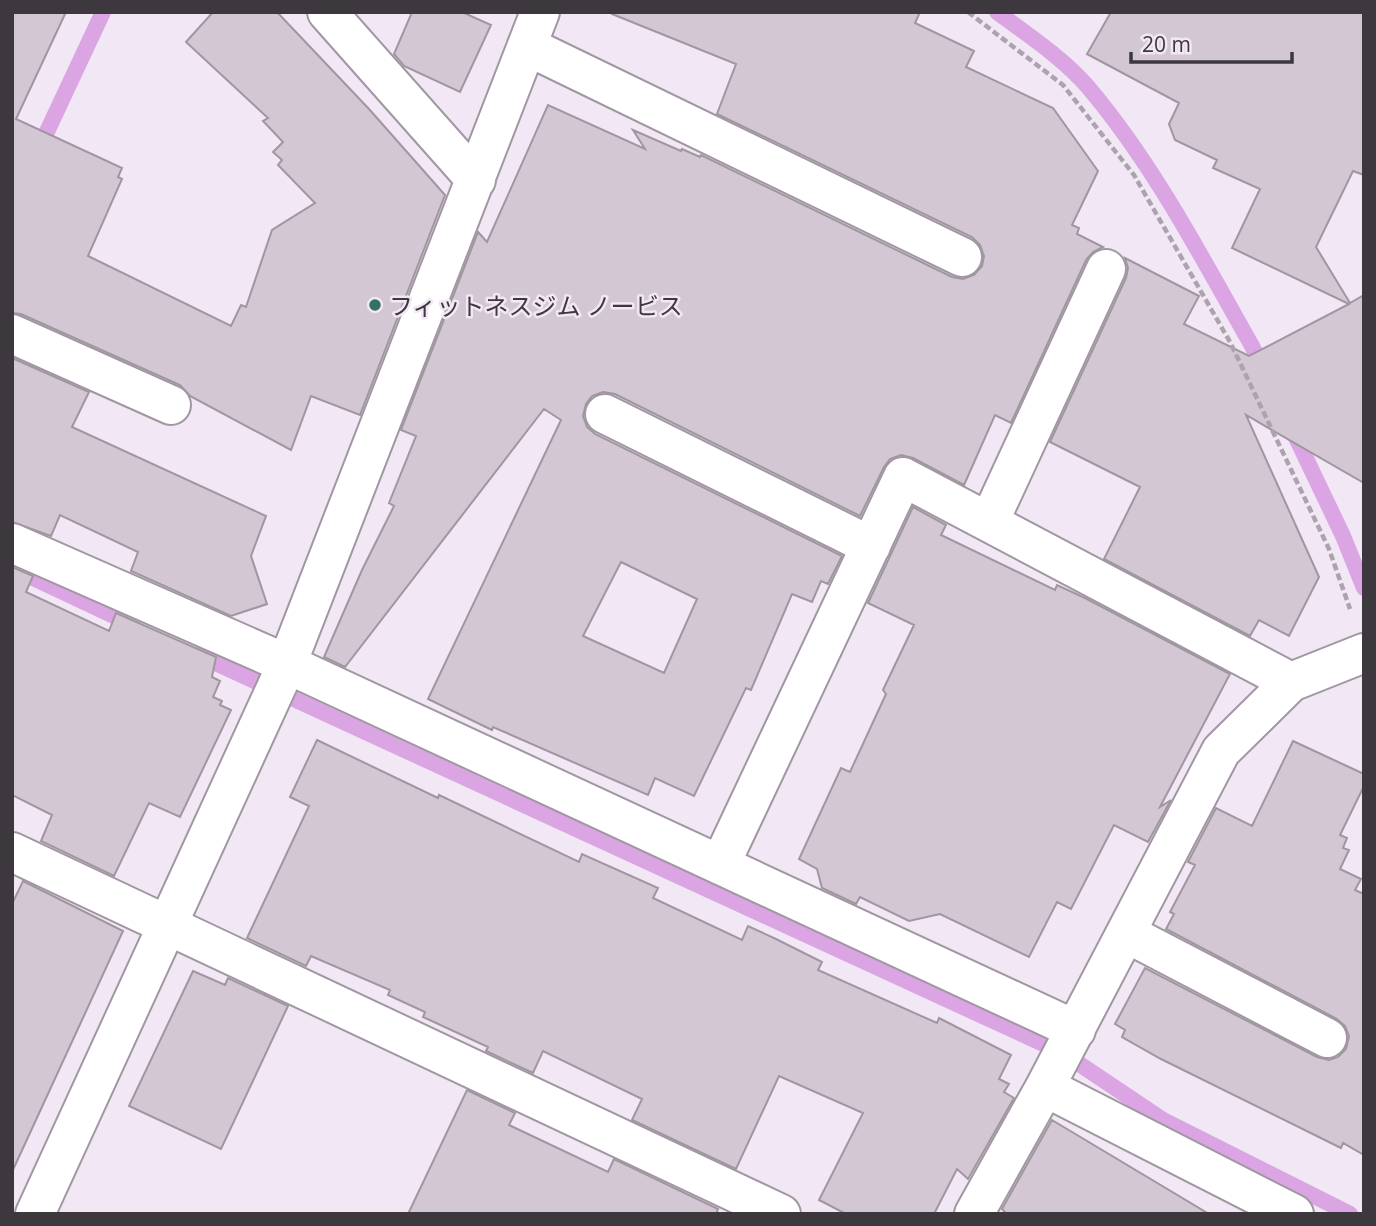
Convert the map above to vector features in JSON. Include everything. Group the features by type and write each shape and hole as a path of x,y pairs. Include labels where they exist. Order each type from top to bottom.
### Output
{"street":[{"path":"327,12 476,180"},
{"path":"35,1214 287,664 534,29 961,257"},
{"path":"989,522 1106,269"},
{"path":"12,334 171,405"},
{"path":"605,414 871,546"},
{"path":"720,865 903,477 1291,682"},
{"path":"12,543 287,664 1076,1030"},
{"path":"974,1214 1076,1030 1221,751 1291,682 1362,653"},
{"path":"12,852 781,1214"},
{"path":"1126,933 1328,1038"},
{"path":"1045,1087 1294,1214"}],"path":[{"path":"968,12 1063,85 1134,175 1230,342 1329,549 1354,620 1362,653"}],"building":[{"path":"12,12 66,12 16,119 122,168 118,177 122,179 88,256 231,326 241,305 246,307 272,230 315,203 278,165 282,160 273,152 283,142 263,121 268,118 186,42 213,12 277,12 369,109 445,195 360,415 311,396 291,450 190,396 180,385 21,314 12,313"},
{"path":"412,12 462,12 491,25 460,92 404,66 394,54"},
{"path":"920,12 915,23 974,51 966,67 1053,108 1098,171 1072,225 1079,228 1077,234 1103,247 1093,252 1086,260 1011,423 995,415 964,485 913,458 901,455 890,459 884,467 860,516 615,394 603,392 592,396 586,404 583,416 587,427 595,434 842,556 828,584 821,581 812,602 792,594 751,690 746,688 694,796 655,778 648,795 493,727 492,730 428,699 561,420 544,409 345,667 324,657 362,570 394,506 389,503 416,436 401,430 478,232 487,242 548,105 645,149 633,130 681,151 682,149 700,157 701,155 952,277 963,279 974,275 982,266 984,256 980,245 972,237 717,114 736,64 612,14","holes":["621,562 697,599 664,673 583,636"]},
{"path":"1111,12 1364,12 1364,175 1353,171 1316,247 1350,303 1364,295 1364,483 1246,415 1319,577 1289,636 1259,620 1250,636 1104,559 1140,487 1050,442 1126,278 1128,268 1125,258 1199,296 1184,324 1249,356 1349,304 1232,248 1260,189 1213,168 1217,160 1175,140 1169,124 1179,103 1087,54"},
{"path":"12,358 89,392 72,427 266,516 251,556 267,604 231,616 131,571 138,552 60,515 51,536 12,522"},
{"path":"913,507 946,525 941,535 1055,590 1057,585 1085,598 1230,674 1160,807 1171,800 1148,842 1114,825 1071,909 1057,902 1029,957 940,914 909,921 860,897 856,904 822,888 817,869 799,859 841,768 850,772 886,694 883,690 914,625 868,603"},
{"path":"12,567 33,576 26,592 109,631 116,613 216,657 212,677 220,681 213,697 222,701 220,705 231,710 180,817 149,803 114,876 41,841 52,815 12,795"},
{"path":"317,740 579,862 582,854 658,888 653,898 742,940 748,926 822,962 818,970 937,1023 939,1018 1011,1055 999,1079 1009,1084 1004,1092 1014,1098 968,1179 957,1169 934,1214 846,1214 819,1200 863,1113 779,1076 736,1169 632,1120 642,1099 543,1051 533,1073 486,1051 488,1047 423,1017 425,1012 388,995 390,990 311,956 306,966 247,938 309,806 290,797"},
{"path":"1293,741 1364,774 1364,786 1340,835 1347,838 1343,848 1349,850 1340,869 1361,879 1355,890 1364,894 1364,1155 1343,1143 1341,1148 1161,1059 1122,1037 1125,1030 1115,1024 1145,968 1317,1057 1329,1060 1338,1057 1346,1049 1349,1036 1345,1026 1337,1019 1166,929 1174,914 1170,912 1195,865 1188,862 1216,808 1252,826"},
{"path":"23,881 123,931 12,1172 12,904"},
{"path":"193,971 225,985 228,978 288,1006 221,1149 129,1106"},
{"path":"467,1090 515,1113 509,1125 608,1172 614,1159 718,1209 716,1214 408,1214"},
{"path":"1052,1120 1209,1214 1007,1214 1002,1209"}],"waterway":[{"path":"37,153 103,12"},
{"path":"997,12 1068,66 1112,117 1156,180 1196,246 1264,371"},
{"path":"1292,429 1343,536 1364,588"},
{"path":"14,569 133,625"},
{"path":"198,655 1063,1053 1163,1120 1350,1214"}],"place":[{"name":"フィットネスジム ノービス","path":"375,305"}]}
